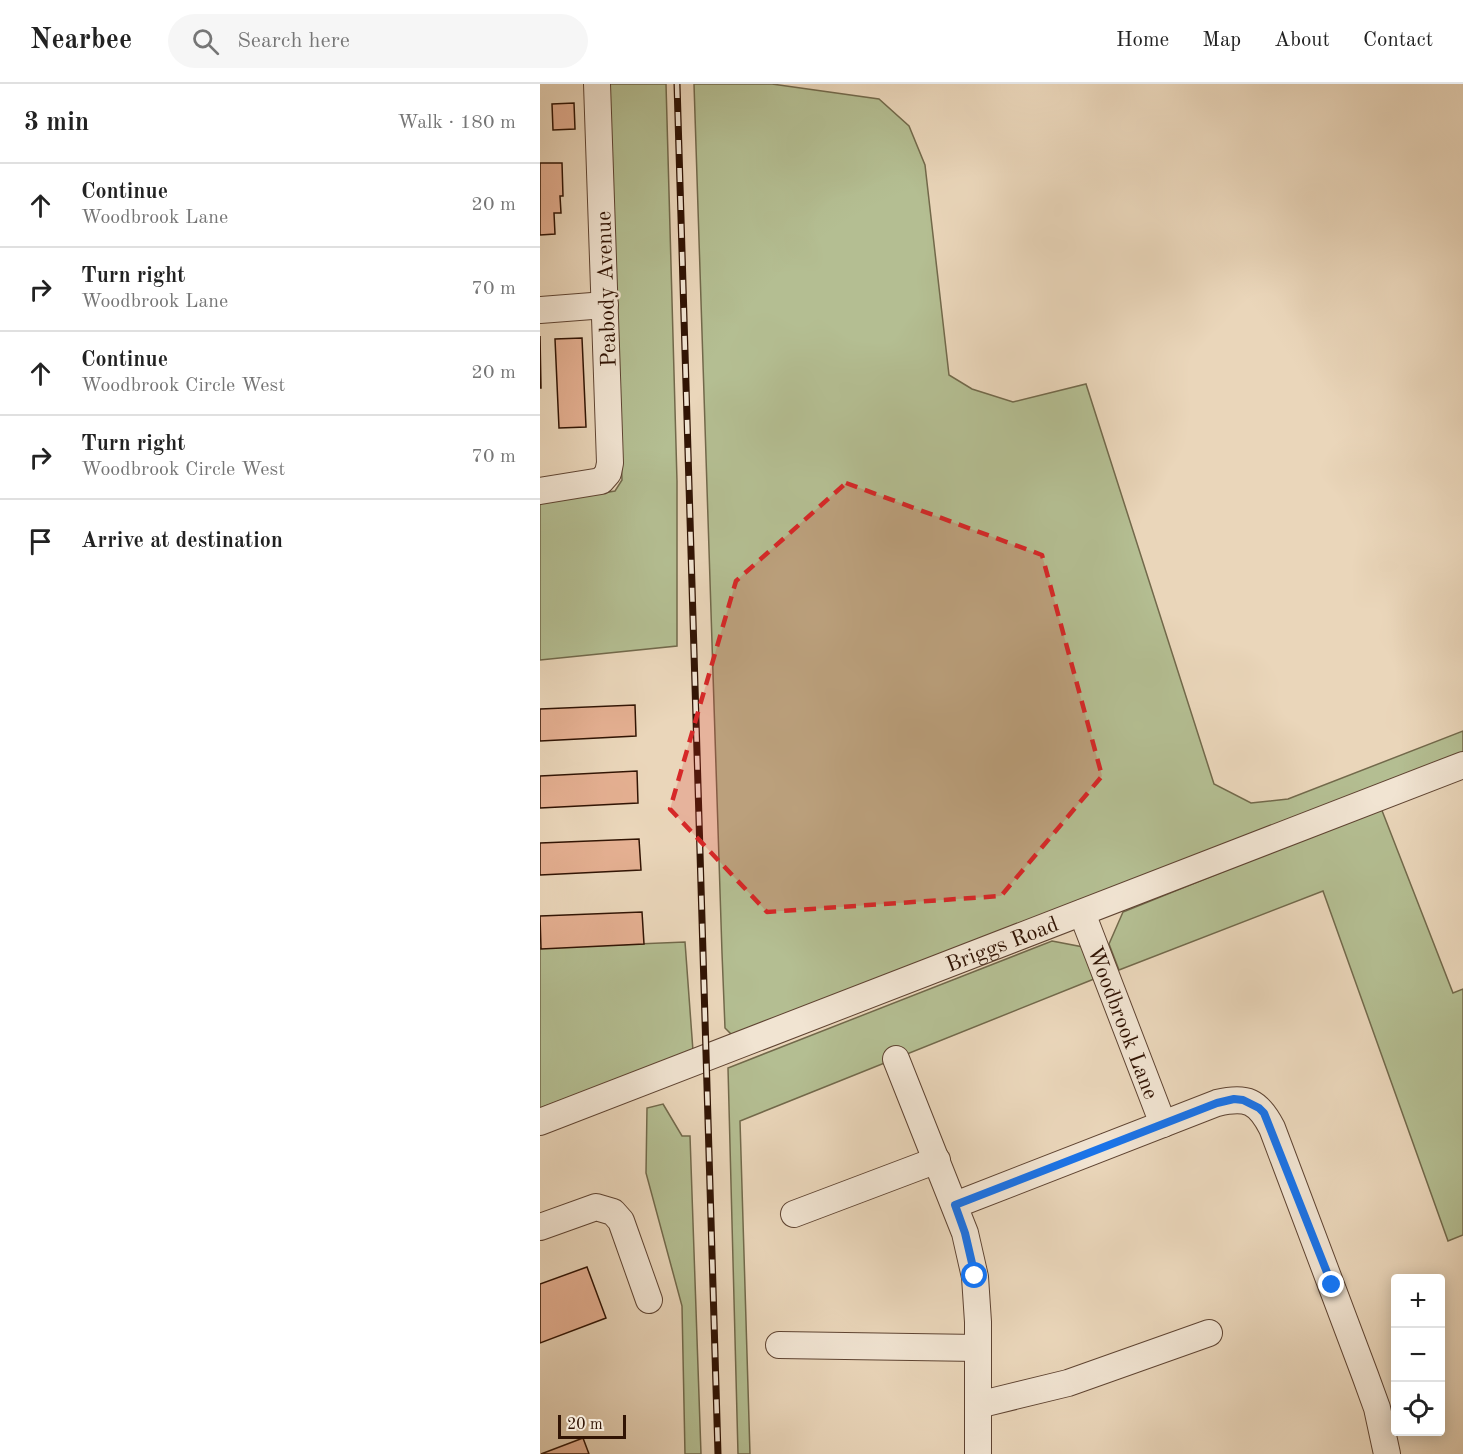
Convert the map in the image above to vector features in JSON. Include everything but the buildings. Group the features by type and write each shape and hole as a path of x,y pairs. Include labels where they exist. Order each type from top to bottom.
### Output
{"street":[{"name":"Peabody Avenue","path":"540,491 601,481 608,473 610,463 597,84"},
{"path":"540,310 605,305"},
{"name":"Briggs Road","path":"540,1122 1463,765"},
{"name":"Woodbrook Lane","path":"955,1205 1163,1124 1082,913"},
{"path":"896,1059 955,1205 965,1233 975,1276 978,1454"},
{"path":"1163,1124 1217,1103 1234,1099 1251,1102 1264,1113 1377,1408 1387,1454"},
{"path":"794,1214 937,1160"},
{"path":"540,1227 596,1207 613,1212 621,1221 649,1300"},
{"path":"978,1405 1068,1383 1209,1333"},
{"path":"779,1346 978,1348"}],"highlighted area":[{"path":"846,483 1042,555 1102,776 1001,896 767,912 670,809 736,581"}],"green space":[{"path":"606,84 666,84 677,481 677,646 540,660 540,503 615,491 622,480"},
{"path":"694,84 772,84 879,99 909,126 925,165 949,375 972,389 1013,402 1086,384 1214,784 1251,803 1288,799 1463,731 1463,752 732,1035 725,1028 722,953"},
{"path":"1381,808 1453,993 1463,989 1463,1235 1448,1241 1323,891 1119,970 1109,944 1123,912"},
{"path":"1052,941 1083,947 1094,979 740,1121 750,1454 738,1454 728,1068"},
{"path":"685,942 693,1051 540,1108 540,948"},
{"path":"663,1104 682,1136 690,1136 701,1454 685,1454 682,1306 646,1173 647,1108"}],"railway":[{"path":"677,84 718,1454"}],"route":[{"path":"975,1276 965,1233 955,1205 1217,1103 1234,1099 1251,1102 1259,1108 1272,1128 1332,1285"}]}
